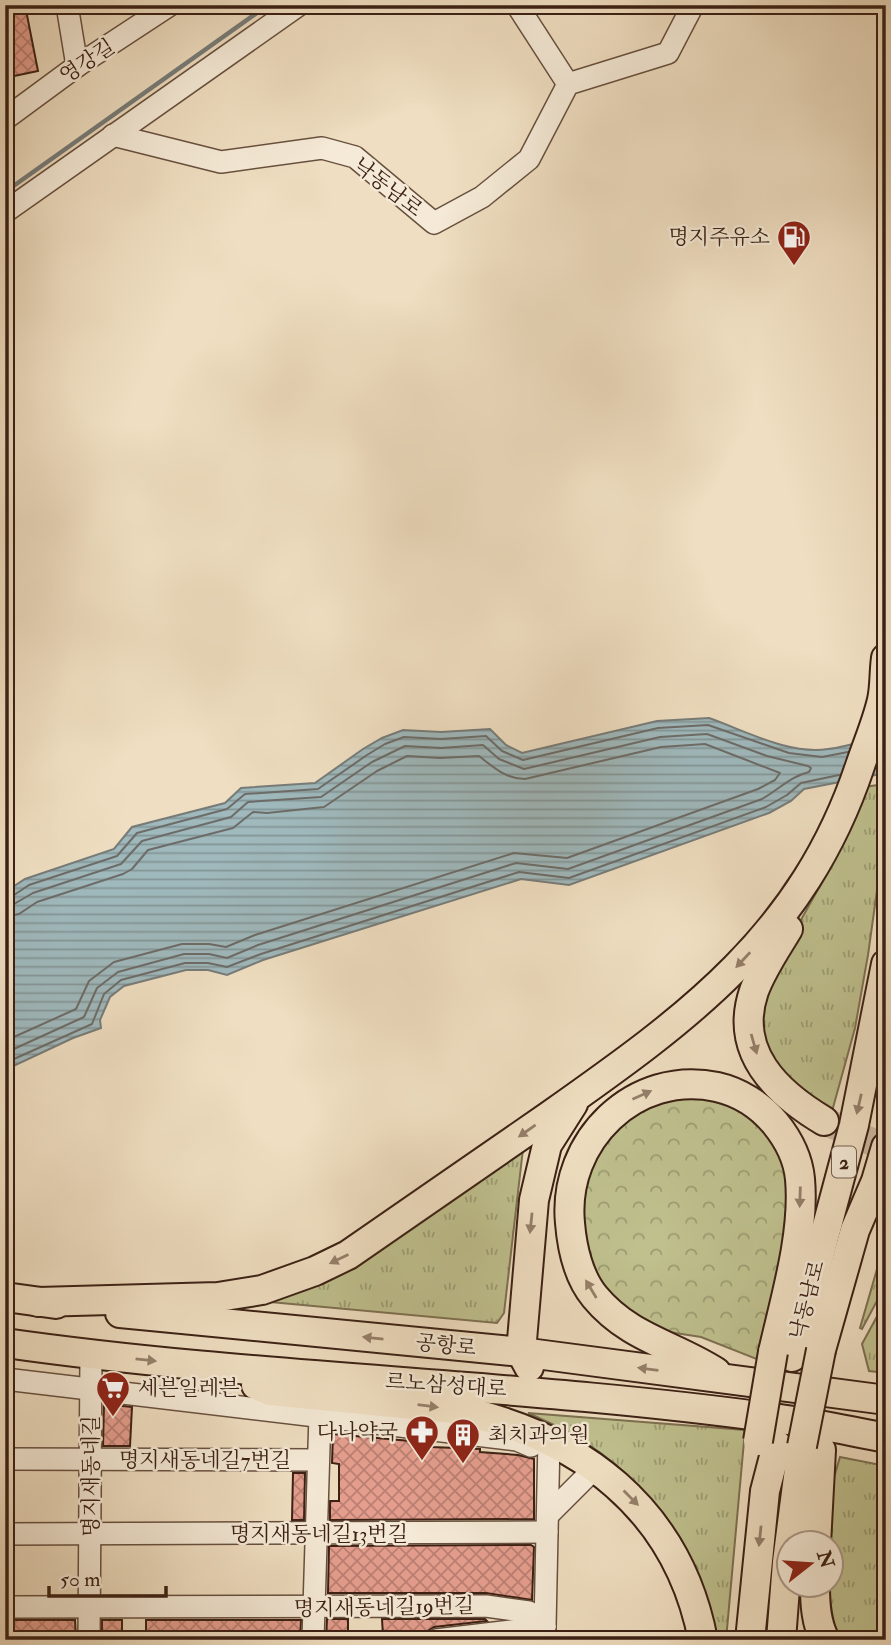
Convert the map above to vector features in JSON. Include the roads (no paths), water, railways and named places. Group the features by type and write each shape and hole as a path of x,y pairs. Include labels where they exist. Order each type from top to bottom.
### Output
{"main road":[{"path":"38,1301 218,1297 262,1290 316,1271 348,1255 660,1035 722,983 770,932 814,869 848,802 882,701 886,658"},
{"path":"814,869 803,904 754,991 748,1021 759,1062 775,1084 795,1104 824,1121"},
{"name":"낙동남로","path":"781,1640 787,1562 790,1446 782,1355 854,1125 886,964"},
{"path":"727,1379 696,1359 639,1335 615,1318 593,1295 579,1268 571,1239 568,1210 571,1185 584,1152 597,1130 612,1114 632,1099 651,1090 678,1084 704,1084 728,1090 749,1100 768,1115 793,1150 800,1177 801,1199 782,1355"},
{"path":"543,1392 521,1352 534,1200 547,1145 580,1093"},
{"name":"낙동남로","path":"750,1640 765,1491 790,1446 829,1353 855,1230 876,1181 886,1147"},
{"name":"공항로","path":"5,1297 130,1314 521,1352 886,1400"},
{"name":"르노삼성대로","path":"5,1343 219,1368 543,1392 789,1420 886,1438"},
{"path":"219,1368 270,1391 454,1409 485,1415 596,1467 648,1515 666,1542 682,1570 703,1640"},
{"path":"790,1446 812,1530"},
{"path":"815,1600 820,1632 825,1640"}],"street":[{"path":"67,5 78,66"},
{"name":"영강길","path":"5,119 78,66 170,5"},
{"path":"5,212 299,5"},
{"path":"517,5 568,85 668,53 693,5"},
{"name":"낙동남로","path":"113,135 221,162 322,148 355,157 434,223 482,197 529,159 568,85"},
{"name":"명지새동네길","path":"89,1640 90,1355"},
{"path":"5,1379 320,1415 517,1440 549,1447 545,1627 436,1640"},
{"name":"명지새동네길7번길","path":"5,1459 318,1460 320,1415"},
{"path":"313,1640 318,1460"},
{"path":"547,1523 596,1467"},
{"name":"명지새동네길13번길","path":"5,1534 316,1535 547,1523"},
{"name":"명지새동네길19번길","path":"5,1607 486,1606 529,1612 545,1627"}],"water":[{"path":"709,718 768,741 798,749 843,747 886,734 886,773 804,789 791,801 769,813 569,885 521,879 263,960 227,975 208,970 186,970 124,986 110,997 100,1020 101,1028 5,1070 5,892 25,879 114,849 132,827 225,803 241,788 315,783 363,749 403,730 441,732 490,729 506,745 522,753 657,721"}],"waterway":[{"path":"5,192 268,5"}],"tunnel":[{"path":"824,1121 886,1148"}],"place":[{"name":"명지주유소","path":"794,267"},
{"name":"세븐일레븐","path":"113,1418"},
{"name":"다나약국","path":"422,1462"},
{"name":"최치과의원","path":"463,1465"}]}
